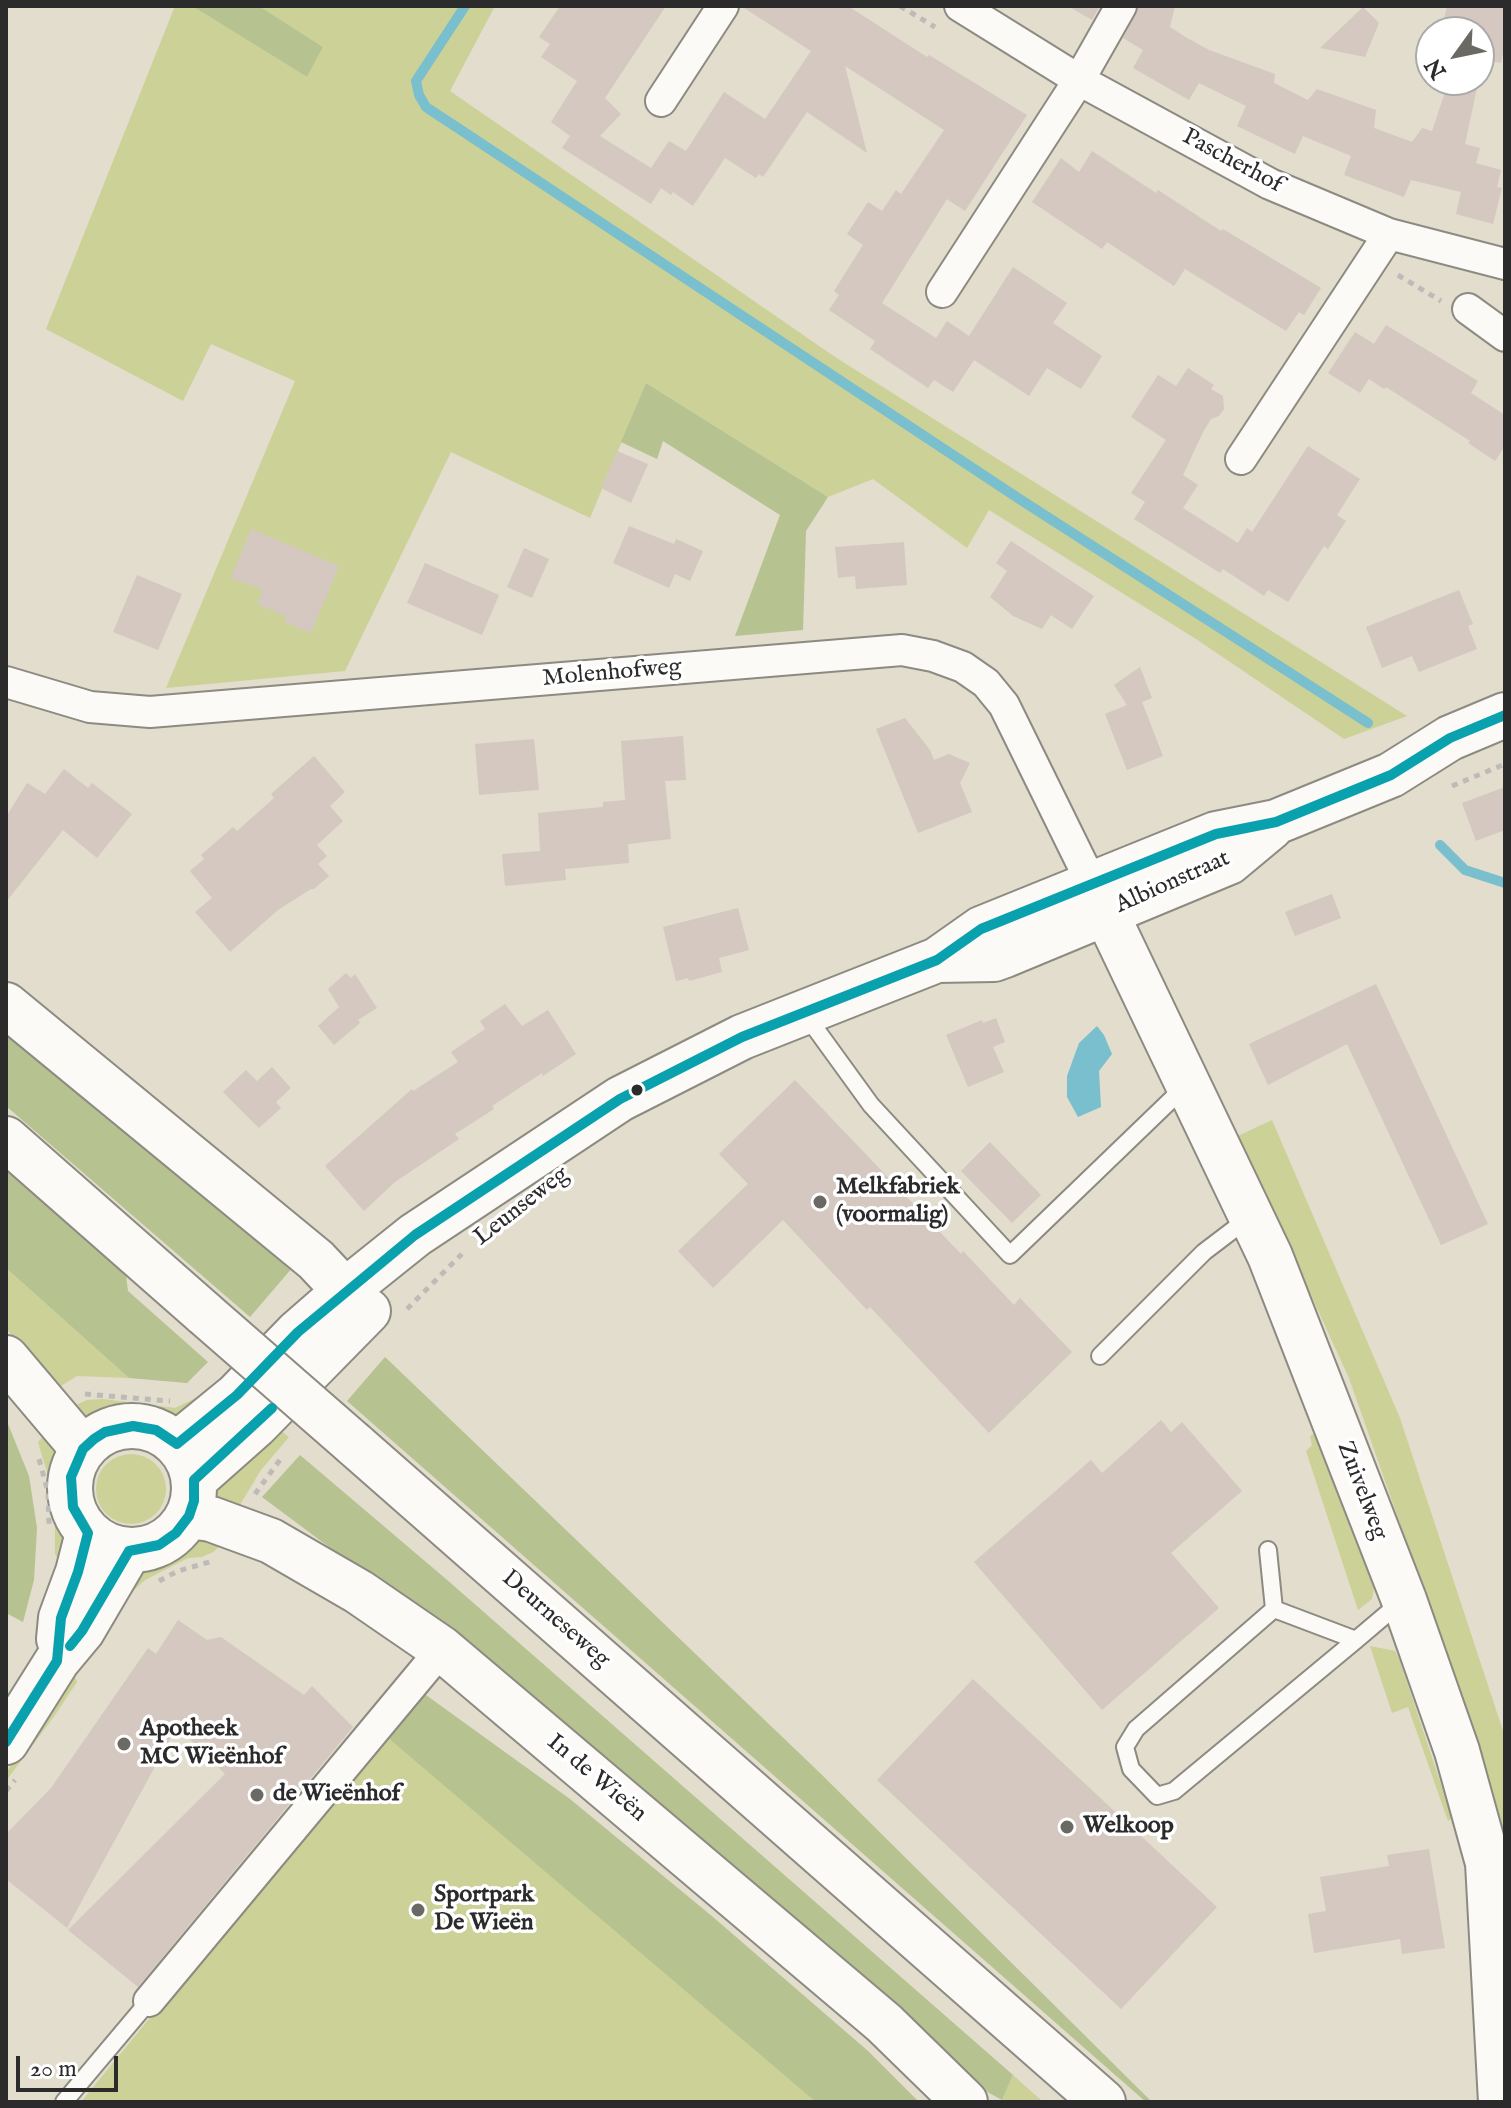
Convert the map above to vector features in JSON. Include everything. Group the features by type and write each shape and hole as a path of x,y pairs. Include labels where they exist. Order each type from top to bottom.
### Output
{"main road":[{"name":"Albionstraat","path":"1099,899 1216,834 1276,822 1391,775 1450,738 1505,715"},
{"name":"Albionstraat","path":"1391,775 1463,765 1505,746"},
{"name":"Leunseweg","path":"187,1480 237,1395 298,1332 415,1235 620,1099 742,1037 937,960 981,929 1099,899"},
{"name":"Zuivelweg","path":"1099,899 1270,1256 1404,1600 1457,1751 1488,1863 1501,2102"},
{"path":"6,1005 316,1260 345,1291 346,1314 339,1339"},
{"name":"Deurneseweg","path":"6,1139 1103,2102"},
{"name":"Leunseweg","path":"187,1480 256,1425 435,1246 466,1203"},
{"path":"6,1358 83,1449"},
{"path":"57,1661 61,1618 78,1572 69,1534 73,1507 70,1492 71,1477 83,1449 105,1432 133,1426 156,1430 187,1480 176,1533 159,1545 129,1551 69,1534"},
{"name":"In de Wieën","path":"187,1480 228,1542 271,1541 359,1592 442,1649 884,2023 965,2102"},
{"path":"6,1742 57,1661 82,1631 129,1551"}],"street":[{"path":"661,101 723,6"},
{"name":"Pascherhof","path":"960,6 1079,80 1270,184 1389,234 1505,264"},
{"path":"942,292 1079,80 1121,6"},
{"path":"1241,459 1389,234"},
{"path":"1468,309 1505,336"},
{"name":"Molenhofweg","path":"6,682 90,707 150,712 902,650 933,656 963,667 986,683 1004,705 1099,899"},
{"path":"149,2001 442,1649"}],"lane":[{"path":"804,1013 871,1105 1010,1255 1174,1097 1191,1092"},
{"path":"1100,1356 1204,1252 1251,1216"},
{"path":"1268,1550 1274,1609"},
{"path":"1274,1609 1136,1729 1125,1747 1131,1769 1157,1796 1174,1791 1404,1600"},
{"path":"1274,1609 1356,1640"},
{"path":"64,2102 149,2001"}],"path":[{"name":"Leunseweg","path":"404,1312 464,1251"},
{"path":"150,1590 158,1581 228,1542 288,1450"},
{"path":"37,1453 48,1492 69,1534"}],"green space":[{"path":"175,6 192,6 307,77 323,47 259,6 495,6 450,91 835,357 1407,716 1344,739 1196,639 989,510 967,548 873,479 828,497 646,383 590,518 451,452 345,671 166,688 295,381 211,344 183,401 46,329"},
{"path":"192,6 259,6 323,47 307,77"},
{"path":"646,383 828,497 806,531 803,630 735,636 780,515 663,441 657,459 621,442"},
{"path":"6,1031 293,1267 250,1317 6,1106"},
{"path":"1272,1120 1400,1418 1505,1737 1505,1863 1488,1775 1349,1378 1238,1136"},
{"path":"6,1170 126,1275 128,1291 208,1362 187,1383 129,1378 6,1268"},
{"path":"6,1268 129,1378 77,1376 51,1392 6,1327"},
{"path":"385,1357 819,1772 1152,2102 1146,2102 347,1401"},
{"path":"221,1377 232,1386 180,1415 153,1417 121,1411 98,1418 83,1427 67,1409 87,1400 103,1399 175,1408 204,1394"},
{"path":"6,1419 29,1476 37,1528 34,1580 23,1622 6,1613"},
{"path":"275,1426 289,1437 261,1470 235,1513 213,1502 223,1476"},
{"path":"49,1430 58,1466 55,1496 71,1554 63,1569 55,1554 52,1489 38,1442"},
{"path":"1316,1433 1374,1588 1372,1599 1358,1610 1306,1451 1312,1445 1310,1436"},
{"path":"131,1454 156,1464 166,1489 156,1514 131,1524 106,1514 96,1489 106,1464"},
{"path":"300,1455 1013,2075 1002,2100 973,2084 429,1627 262,1497"},
{"path":"220,1539 220,1546 213,1552 188,1558 145,1580 133,1591 120,1593 135,1571 195,1542"},
{"path":"1370,1646 1395,1651 1400,1661 1452,1818 1448,1821 1408,1707 1392,1713"},
{"path":"75,1676 77,1682 6,1781 6,1773 67,1682"},
{"path":"419,1690 570,1799 868,2051 919,2102 816,2102 386,1736"},
{"name":"Sportpark De Wieën","path":"383,1733 829,2102 81,2102"},
{"path":"1013,2075 1043,2102 1004,2102 1002,2100"}],"water":[{"path":"1097,1026 1112,1054 1099,1071 1101,1107 1078,1117 1067,1097 1067,1076 1079,1043"}],"building":[{"path":"560,6 666,6 605,98 621,114 600,136 651,168 669,141 686,151 724,92 765,119 811,51 741,6 848,6 927,57 929,55 1027,115 965,211 947,199 882,303 936,338 947,321 969,336 1013,267 1067,303 1053,323 1102,356 1081,389 1047,368 1029,396 974,360 953,392 934,380 928,388 870,349 875,341 829,310 839,295 834,291 863,245 847,234 868,202 882,211 896,190 901,194 944,130 845,66 867,153 807,112 763,177 759,174 756,178 725,158 693,206 661,188 651,204 562,148 570,136 551,122 577,81 541,57 550,44 539,37"},
{"path":"1068,6 1100,6 1092,20"},
{"path":"1139,6 1175,6 1170,27 1187,38 1209,50 1275,74 1274,83 1308,100 1317,89 1376,110 1374,128 1412,142 1422,128 1432,131 1444,96 1476,96 1465,144 1480,148 1476,163 1501,170 1497,187 1502,188 1493,224 1456,214 1461,192 1411,180 1404,197 1344,175 1351,156 1303,136 1295,154 1237,126 1246,106 1199,83 1189,100 1133,68 1143,50 1123,38"},
{"path":"1447,6 1505,6 1505,43 1501,63 1495,62 1495,16 1445,16"},
{"path":"1363,7 1379,23 1365,57 1320,48"},
{"path":"1092,151 1156,193 1158,190 1221,231 1223,229 1321,288 1304,315 1299,312 1286,331 1185,269 1174,286 1107,242 1102,249 1032,202 1061,158 1079,172"},
{"path":"1386,325 1478,381 1471,393 1505,415 1505,446 1495,461 1468,443 1470,441 1386,387 1384,389 1369,379 1360,393 1328,373 1355,332 1374,344"},
{"path":"1188,368 1214,385 1211,389 1223,396 1224,409 1219,416 1211,419 1183,475 1198,485 1183,508 1238,543 1247,528 1252,532 1308,446 1360,479 1337,515 1346,521 1328,549 1324,546 1288,602 1268,590 1264,596 1223,569 1220,573 1134,519 1145,502 1131,493 1166,440 1131,417 1158,375 1176,386"},
{"path":"617,451 648,464 631,503 601,488"},
{"path":"629,526 674,544 676,539 703,551 690,581 675,574 669,588 613,563"},
{"path":"251,529 339,566 311,633 284,622 286,616 257,604 263,590 231,578"},
{"path":"1011,541 1094,596 1072,629 1051,615 1042,629 1013,616 990,597 1007,571 996,563"},
{"path":"904,542 907,585 856,589 855,576 838,578 835,547"},
{"path":"524,548 549,559 532,598 507,587"},
{"path":"425,563 499,595 482,635 407,603"},
{"path":"137,575 182,594 158,650 113,632"},
{"path":"1459,590 1473,624 1468,626 1477,649 1419,672 1412,656 1382,668 1366,627"},
{"path":"1140,667 1152,698 1142,702 1163,756 1127,770 1105,714 1127,705 1114,685"},
{"path":"905,718 934,760 949,754 970,763 960,783 972,812 918,833 876,729"},
{"path":"683,736 686,780 665,781 671,839 628,844 629,863 565,869 566,880 505,886 502,854 540,851 538,813 603,807 603,802 625,800 621,741"},
{"path":"534,739 539,790 479,795 475,744"},
{"path":"314,756 345,792 330,806 343,821 317,845 327,856 318,864 329,876 314,889 278,910 230,952 195,912 212,898 190,871 204,859 201,855 233,827 237,831 274,798 271,794"},
{"path":"64,769 88,788 92,783 132,814 97,858 63,830 6,902 6,817 27,783 45,794"},
{"path":"1505,787 1505,830 1476,841 1462,803"},
{"path":"1332,894 1341,918 1295,936 1285,912"},
{"path":"738,908 749,950 719,958 722,972 689,981 688,978 676,981 663,927"},
{"path":"346,973 351,978 355,974 377,1008 358,1020 360,1023 334,1045 318,1026 339,1007 328,989"},
{"path":"1376,984 1488,1224 1441,1245 1347,1044 1268,1085 1249,1044"},
{"path":"505,1004 522,1026 548,1010 576,1054 492,1106 494,1109 455,1134 459,1139 395,1182 364,1211 325,1166 412,1089 458,1062 451,1052 485,1029 480,1021"},
{"path":"996,1018 1005,1042 993,1047 1004,1072 968,1087 946,1035 982,1020 983,1023"},
{"path":"272,1067 291,1088 276,1102 281,1108 259,1128 223,1092 246,1070 257,1081"},
{"name":"Melkfabriek (voormalig)","path":"795,1080 961,1254 963,1251 1014,1305 1020,1298 1072,1352 989,1433 783,1220 713,1288 678,1251 748,1184 719,1154"},
{"path":"990,1142 1041,1195 1012,1223 961,1171"},
{"path":"1161,1420 1171,1432 1182,1422 1242,1491 1171,1553 1219,1608 1102,1710 974,1562 1091,1460 1102,1473"},
{"name":"de Wieënhof","path":"178,1620 207,1640 221,1637 304,1695 312,1686 353,1727 138,1987 68,1930 225,1774 177,1726 67,1928 6,1879 6,1834 51,1788 148,1648 156,1654"},
{"path":"973,1679 1217,1907 1121,2009 877,1780"},
{"path":"1429,1849 1445,1948 1402,1954 1400,1939 1314,1953 1308,1914 1326,1911 1320,1877 1389,1866 1387,1855"}],"waterway":[{"path":"465,6 416,81 426,107 1021,500 1368,723"},
{"path":"1440,845 1465,870 1505,883"}],"transit line":[{"path":"6,1742 57,1661 61,1618 88,1533 73,1507 71,1477 83,1449 94,1439 105,1432 133,1426 156,1430 177,1444 237,1395 298,1332 415,1235 620,1099 742,1037 937,960 981,929 1216,834 1276,822 1391,775 1450,738 1505,715"},
{"path":"70,1646 129,1551 159,1545 176,1533 189,1516 194,1501 194,1480 272,1408"}],"place":[{"name":"Melkfabriek (voormalig)","path":"820,1202"},
{"name":"Apotheek MC Wieënhof","path":"124,1744"},
{"name":"de Wieënhof","path":"257,1795"},
{"name":"Welkoop","path":"1067,1827"},
{"name":"Sportpark De Wieën","path":"418,1910"}]}
